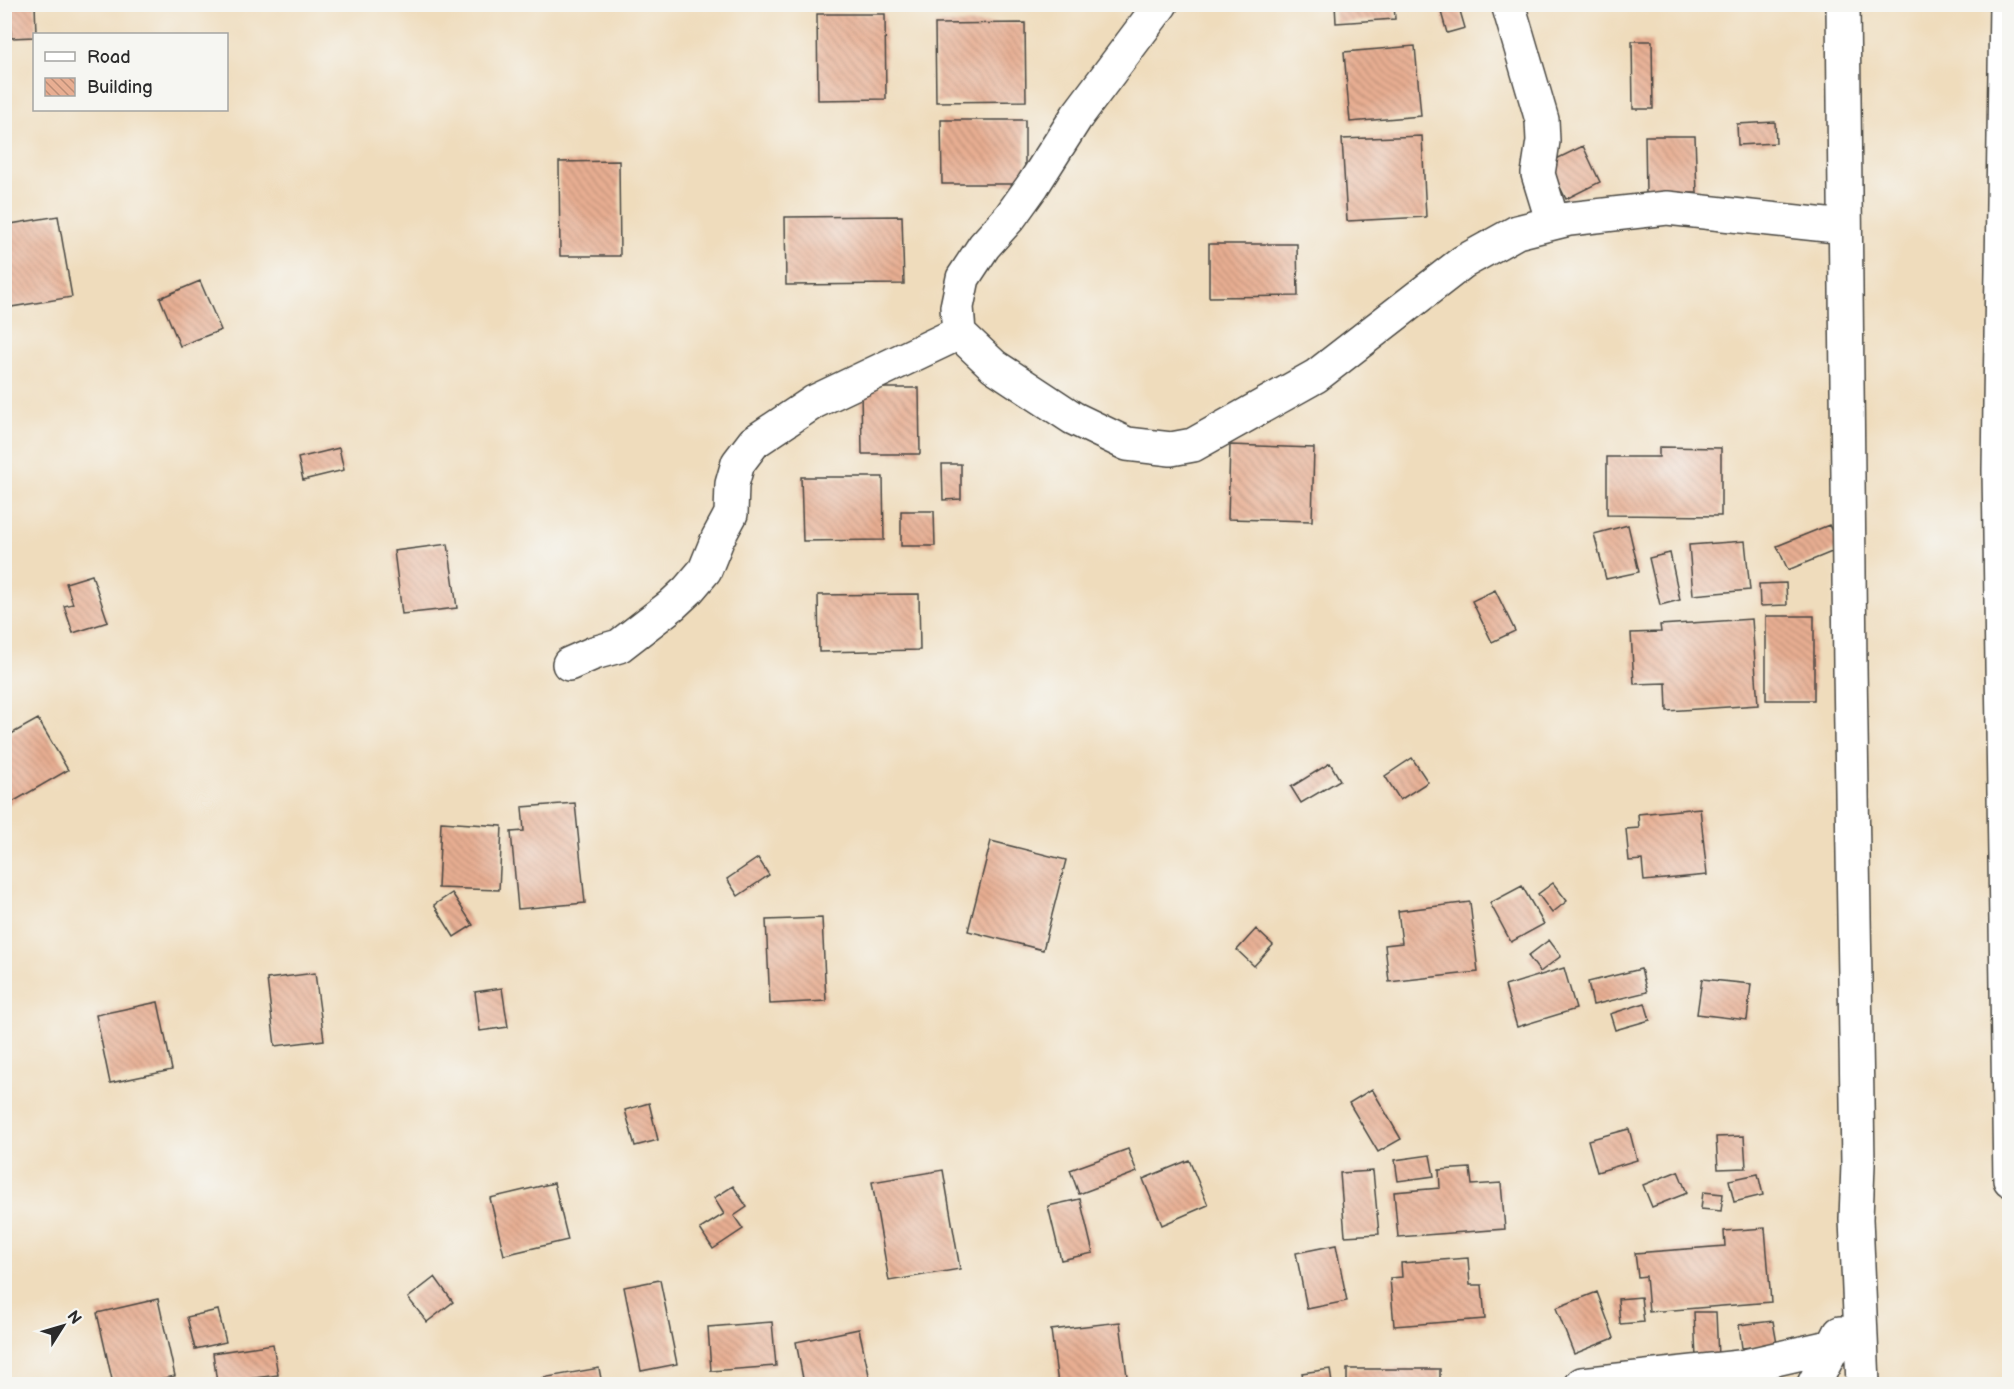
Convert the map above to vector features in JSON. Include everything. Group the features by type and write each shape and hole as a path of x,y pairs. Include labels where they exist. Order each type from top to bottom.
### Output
{"main road":[{"path":"1161,4 1077,116 1016,209 984,246 963,278 957,307 959,333 994,366 1073,418 1127,444 1171,449 1193,445 1316,376 1463,262 1517,232 1553,223 1667,208 1845,227"},
{"path":"1508,4 1542,120 1543,141 1538,174 1540,189 1553,223"},
{"path":"1844,4 1858,1164 1856,1219 1861,1293 1863,1384"},
{"path":"2006,4 1999,470 2010,1180"},
{"path":"569,664 594,653 619,646 672,605 700,577 730,514 732,484 738,463 754,442 814,402 959,333"},
{"path":"1814,1384 1861,1293"},
{"path":"1582,1384 1740,1367 1833,1346"}],"building":[{"path":"9,4 35,4 36,33 33,33 33,37 11,38"},
{"path":"1335,4 1394,4 1395,19 1336,23"},
{"path":"1458,4 1465,28 1447,33 1439,5"},
{"path":"817,14 885,14 886,99 818,100"},
{"path":"1025,23 1026,101 936,102 935,24"},
{"path":"1632,41 1652,41 1653,109 1633,109"},
{"path":"1415,46 1421,116 1350,122 1344,52"},
{"path":"941,120 1025,120 1025,184 942,184"},
{"path":"1775,122 1776,143 1738,145 1737,124"},
{"path":"1422,136 1426,217 1347,221 1342,139"},
{"path":"1645,136 1695,136 1697,193 1646,193"},
{"path":"1583,146 1600,182 1566,199 1548,163"},
{"path":"619,161 620,256 560,256 559,162"},
{"path":"58,216 72,297 5,308 5,225"},
{"path":"902,216 904,284 786,285 785,217"},
{"path":"1209,244 1297,244 1298,296 1209,297"},
{"path":"200,281 221,330 180,346 160,298"},
{"path":"861,388 919,388 920,454 862,454"},
{"path":"1230,445 1314,448 1312,521 1228,519"},
{"path":"1659,447 1721,448 1721,516 1607,515 1607,457 1659,457"},
{"path":"339,448 344,470 303,480 298,458"},
{"path":"942,464 961,464 961,499 943,500"},
{"path":"801,477 883,477 884,540 803,541"},
{"path":"901,511 934,511 935,546 901,546"},
{"path":"1628,525 1639,572 1606,579 1594,534"},
{"path":"1829,525 1839,549 1788,570 1777,546"},
{"path":"1745,541 1750,590 1693,595 1689,545"},
{"path":"448,544 457,608 402,614 394,551"},
{"path":"1670,553 1680,600 1660,605 1649,558"},
{"path":"92,575 108,622 73,633 64,606 73,604 66,583"},
{"path":"1786,583 1787,605 1760,606 1759,584"},
{"path":"1495,590 1515,631 1492,642 1472,601"},
{"path":"919,594 920,650 819,652 818,595"},
{"path":"1766,616 1814,616 1814,700 1766,700"},
{"path":"1752,619 1758,705 1667,711 1666,683 1634,684 1631,633 1661,632 1660,625"},
{"path":"38,719 68,770 4,807 4,738"},
{"path":"1412,758 1428,782 1400,800 1385,776"},
{"path":"1330,763 1340,780 1301,803 1291,787"},
{"path":"575,803 585,903 518,909 511,832 524,831 522,807"},
{"path":"1700,808 1707,875 1644,881 1642,860 1629,861 1626,829 1639,828 1638,814"},
{"path":"441,822 502,826 499,890 438,888"},
{"path":"991,841 1066,860 1043,950 968,931"},
{"path":"758,858 769,875 738,896 727,879"},
{"path":"1553,883 1567,901 1552,913 1538,894"},
{"path":"1522,886 1544,924 1511,942 1490,903"},
{"path":"452,893 473,925 454,937 434,905"},
{"path":"1470,902 1478,972 1389,982 1385,945 1402,943 1398,911"},
{"path":"822,918 826,1001 770,1004 766,920"},
{"path":"1256,929 1273,945 1254,966 1237,950"},
{"path":"1549,940 1561,956 1540,972 1528,956"},
{"path":"1564,968 1576,1009 1517,1027 1505,986"},
{"path":"1641,969 1647,992 1593,1005 1588,982"},
{"path":"315,973 324,1040 275,1046 267,979"},
{"path":"1702,979 1751,984 1747,1020 1697,1014"},
{"path":"502,988 508,1027 480,1031 475,992"},
{"path":"158,1002 172,1070 110,1083 96,1015"},
{"path":"1645,1003 1650,1020 1615,1030 1610,1014"},
{"path":"1372,1089 1401,1139 1378,1152 1349,1103"},
{"path":"649,1103 658,1140 635,1146 625,1110"},
{"path":"1629,1129 1637,1160 1597,1172 1588,1140"},
{"path":"1744,1136 1746,1168 1718,1169 1716,1137"},
{"path":"1128,1149 1137,1172 1079,1194 1070,1170"},
{"path":"1430,1155 1434,1176 1398,1181 1395,1160"},
{"path":"1189,1160 1208,1205 1162,1225 1143,1179"},
{"path":"1470,1168 1472,1185 1501,1183 1505,1229 1398,1237 1394,1192 1440,1188 1439,1170"},
{"path":"943,1170 960,1269 889,1281 872,1182"},
{"path":"1373,1171 1379,1234 1345,1236 1340,1173"},
{"path":"1678,1171 1687,1193 1652,1207 1643,1185"},
{"path":"1758,1174 1763,1195 1734,1202 1729,1180"},
{"path":"554,1183 568,1240 504,1255 490,1198"},
{"path":"733,1186 747,1207 734,1216 743,1229 713,1249 700,1229 724,1214 714,1198"},
{"path":"1703,1192 1723,1194 1721,1211 1701,1209"},
{"path":"1080,1199 1093,1253 1061,1260 1048,1206"},
{"path":"1765,1228 1771,1302 1649,1312 1646,1276 1638,1277 1635,1253 1725,1246 1724,1231"},
{"path":"1336,1245 1347,1301 1307,1309 1296,1253"},
{"path":"1468,1258 1470,1285 1482,1285 1485,1319 1394,1326 1390,1278 1402,1277 1401,1263"},
{"path":"435,1277 453,1302 427,1322 408,1298"},
{"path":"660,1280 677,1364 641,1371 624,1287"},
{"path":"1597,1292 1614,1338 1574,1354 1556,1308"},
{"path":"1641,1297 1644,1322 1620,1324 1618,1299"},
{"path":"158,1299 175,1376 136,1384 113,1384 97,1313"},
{"path":"218,1310 226,1342 195,1349 187,1317"},
{"path":"1694,1312 1716,1312 1718,1358 1696,1359"},
{"path":"1773,1321 1777,1344 1742,1348 1739,1325"},
{"path":"772,1322 776,1366 711,1371 708,1327"},
{"path":"1120,1322 1128,1384 1058,1384 1051,1330"},
{"path":"859,1329 871,1384 804,1384 796,1342"},
{"path":"273,1344 278,1375 217,1383 213,1353"},
{"path":"599,1368 602,1384 543,1384 542,1378"},
{"path":"1330,1369 1332,1384 1304,1384 1302,1373"},
{"path":"1347,1369 1440,1369 1440,1384 1347,1384"}]}
